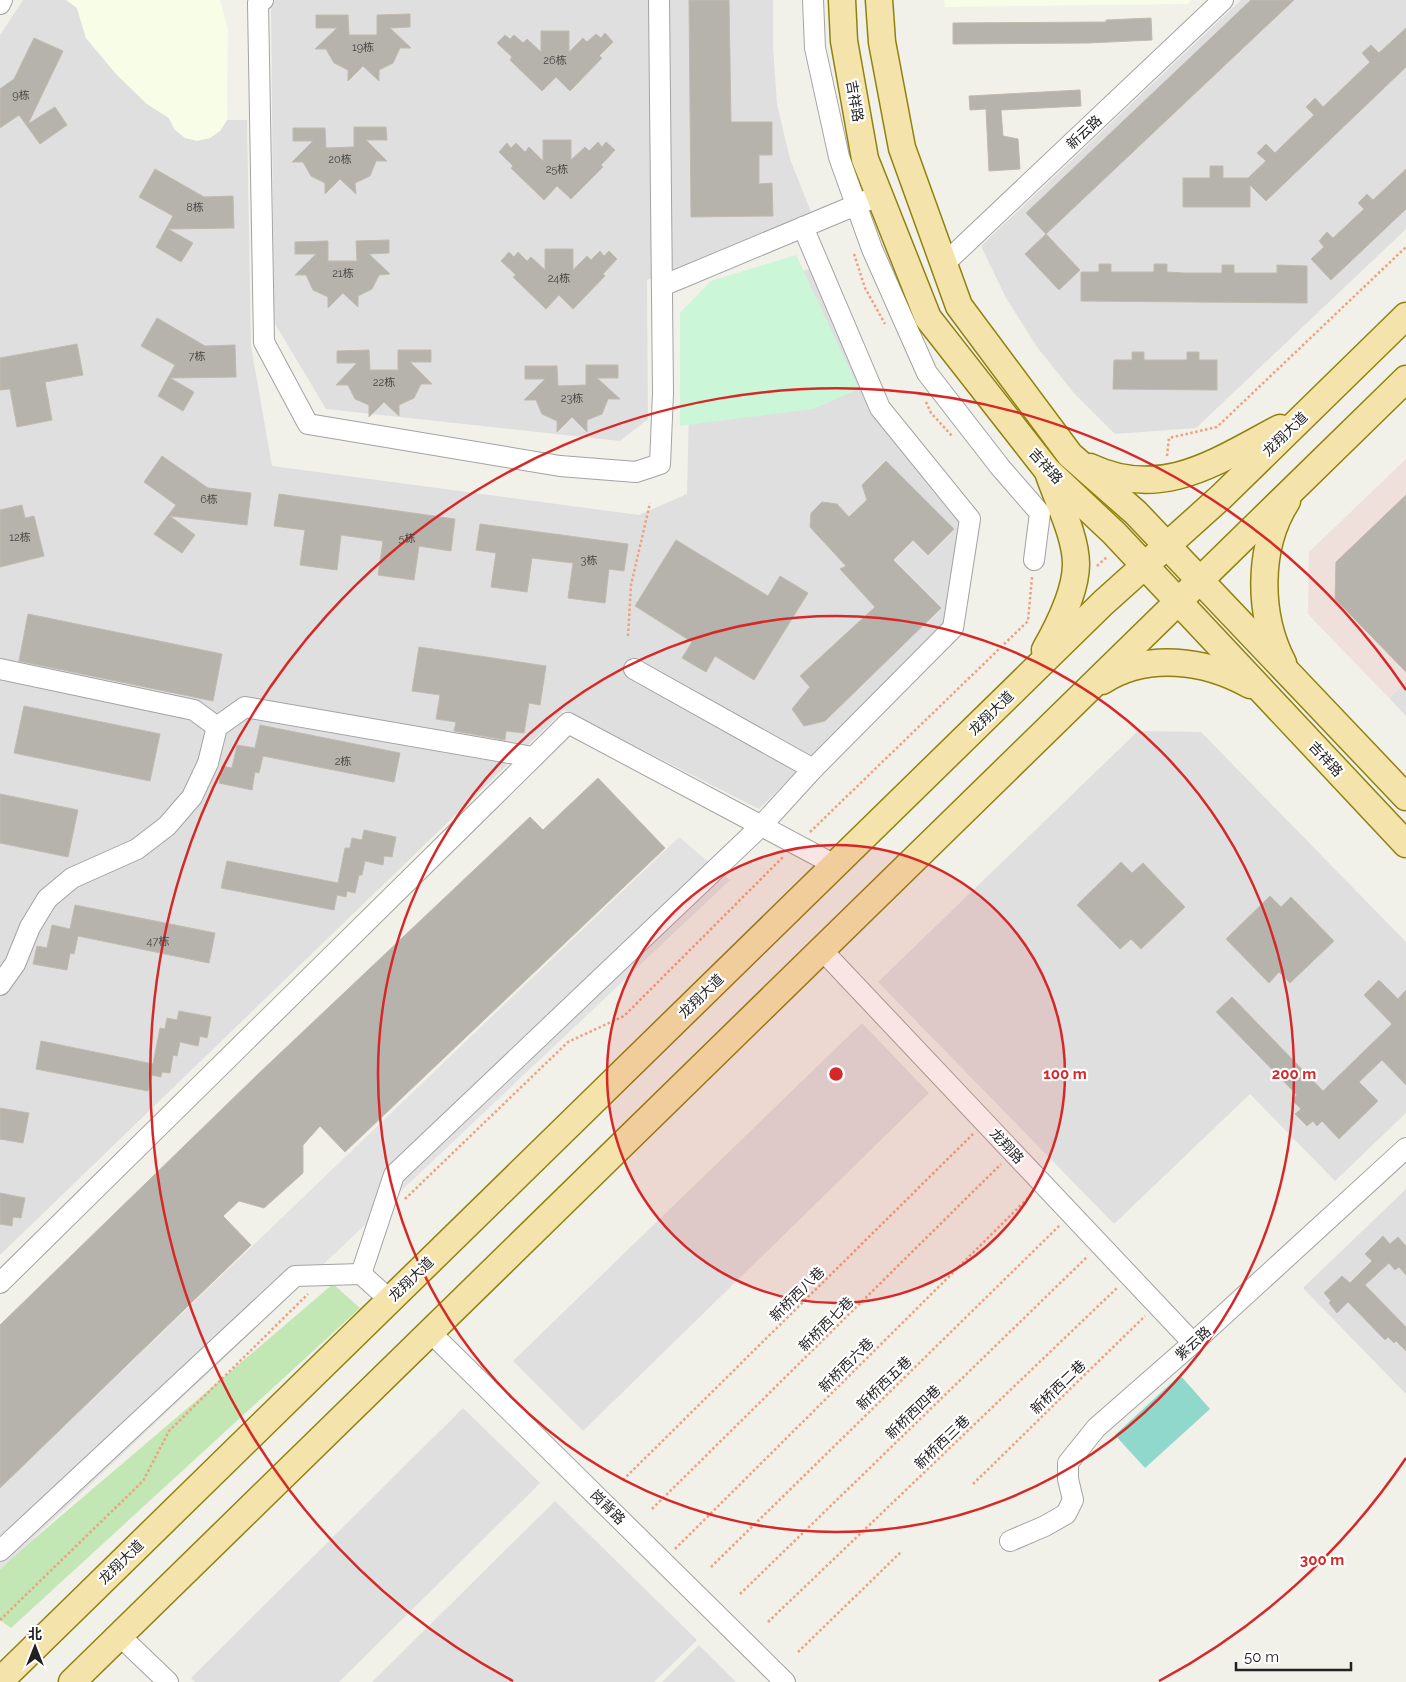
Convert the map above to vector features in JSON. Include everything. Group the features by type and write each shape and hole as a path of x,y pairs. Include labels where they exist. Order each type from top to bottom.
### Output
{"main road":[{"name":"吉祥路","path":"842,0 844,41 865,159 868,201 928,318 1047,470 1123,541 1406,844"},
{"name":"吉祥路","path":"879,0 882,42 902,148 959,306 1070,455 1136,513 1406,797"},
{"name":"龙翔大道","path":"0,1680 1030,674 1304,416 1406,316"},
{"path":"72,1682 1406,379"},
{"path":"1070,455 1084,464 1115,476 1132,480 1165,480 1200,470 1304,416"},
{"path":"1030,674 1058,625 1068,601 1076,564 1073,544 1047,470"},
{"path":"1292,679 1278,652 1268,623 1264,594 1265,564 1275,527 1284,506 1300,481"},
{"path":"1064,712 1105,679 1129,669 1155,664 1181,663 1207,666 1232,675 1254,688 1275,704"}],"street":[{"path":"0,4 2,0"},
{"path":"258,1 264,342 308,424 560,466 636,472 660,464 663,393 659,0"},
{"path":"813,0 815,48 839,157 868,201 872,249 927,373 1000,467 1040,513 1034,560"},
{"name":"新云路","path":"944,264 1223,0"},
{"path":"662,286 868,201"},
{"path":"361,1274 394,1175 760,826 812,769 953,628 970,519 880,408 803,227"},
{"path":"0,669 194,710 217,727"},
{"path":"634,669 812,769"},
{"path":"0,985 15,964 30,927 47,899 72,878 137,849 167,826 192,797 208,763 217,727 245,707 533,758"},
{"path":"0,1283 568,723 835,866"},
{"name":"龙翔路","path":"822,949 1193,1343"},
{"name":"紫云路","path":"1010,1541 1045,1526 1066,1514 1073,1500 1068,1479 1068,1463 1096,1428 1193,1343 1406,1148"},
{"path":"0,1551 296,1276 361,1274 390,1300"},
{"name":"岗背路","path":"430,1332 785,1682"},
{"path":"120,1636 168,1682"}],"path":[{"path":"1165,480 1169,438 1217,427 1406,247"},
{"path":"628,636 631,585 650,503"},
{"path":"1076,564 1097,566 1123,541"},
{"path":"404,1200 568,1042 624,1016 796,845 1028,621 1034,560"},
{"name":"新桥西八巷","path":"623,1480 985,1123"},
{"name":"新桥西七巷","path":"652,1509 1013,1152"},
{"name":"新桥西六巷","path":"663,1561 1043,1184"},
{"name":"新桥西五巷","path":"711,1567 1071,1214"},
{"name":"新桥西四巷","path":"740,1594 1100,1244"},
{"path":"0,1620 143,1481 169,1431 328,1275"},
{"name":"新桥西三巷","path":"768,1622 1130,1276"},
{"name":"新桥西二巷","path":"972,1484 1157,1304"},
{"path":"798,1652 900,1552"}],"shaded area":[{"path":"23,0 66,0 77,8 86,38 116,74 147,104 169,118 175,130 220,131 227,120 247,120 251,346 272,466 639,515 687,494 691,323 714,294 810,269 871,410 962,523 943,625 759,809 564,710 0,1255 0,35"},
{"path":"66,0 220,0 228,29 227,120 220,131 210,138 197,141 185,138 175,130 169,118 147,104 116,74 86,38 77,8"},
{"path":"271,0 773,0 773,47 777,104 790,159 811,212 647,280 648,419 620,441 326,409 274,322"},
{"path":"944,0 1192,0 1188,4 945,7"},
{"path":"1241,0 1406,0 1406,229 1196,428 1115,434 1074,393 1037,347 1006,298 981,246"},
{"path":"1406,459 1406,682 1389,698 1308,614 1309,552"},
{"path":"1406,682 1406,716 1389,698"},
{"path":"1138,731 1201,732 1406,942 1406,1113 1335,1181 1250,1094 1114,1224 878,982"},
{"path":"679,837 730,880 0,1570 0,1488"},
{"path":"862,1023 929,1093 583,1431 513,1361"},
{"path":"1406,1189 1406,1394 1303,1288"},
{"path":"1180,1375 1210,1409 1145,1468 1115,1435"},
{"path":"463,1408 540,1483 339,1682 195,1682 191,1678"},
{"path":"555,1501 697,1640 654,1682 372,1682"},
{"path":"699,1645 736,1682 662,1682"}],"green space":[{"path":"796,255 859,389 813,409 680,426 680,313 711,281"},
{"path":"333,1284 360,1308 11,1628 0,1620 0,1568"}],"building":[{"path":"689,0 729,0 731,122 772,122 772,155 759,155 759,184 772,183 773,216 691,217"},
{"path":"1251,0 1294,0 1046,234 1026,213"},
{"path":"410,14 410,27 390,28 411,48 400,48 393,63 379,70 379,81 363,66 348,81 348,70 334,63 326,49 315,49 337,28 316,28 316,15 348,15 349,35 377,35 377,15"},
{"path":"1151,18 1152,40 1088,43 953,44 953,23 1106,22 1106,20"},
{"path":"1406,28 1406,67 1266,201 1250,185 1250,207 1183,207 1183,178 1210,178 1210,166 1223,166 1223,178 1248,178 1266,161 1257,153 1266,144 1275,153 1314,115 1306,107 1315,98 1323,107 1370,62 1362,53 1371,45 1379,53"},
{"path":"541,31 569,31 569,52 583,38 587,42 596,34 601,38 605,33 613,42 599,56 602,58 570,91 556,77 542,91 510,60 512,57 497,43 505,35 510,39 514,35 523,43 527,39 541,52"},
{"path":"34,38 63,51 28,124 55,107 67,125 40,144 19,115 0,128 0,89 14,79"},
{"path":"1080,90 1081,106 1001,110 1003,136 1018,139 1020,169 989,171 986,109 970,110 969,96"},
{"path":"354,127 386,127 387,140 366,140 387,161 376,161 370,176 355,183 356,194 340,179 325,194 325,183 311,176 303,162 292,162 313,141 293,141 293,128 325,128 326,148 354,147"},
{"path":"543,140 571,140 571,160 585,147 589,151 598,142 602,147 606,142 615,150 601,165 603,167 571,199 557,186 544,200 511,168 513,166 499,152 507,143 511,148 516,143 525,152 529,147 543,161"},
{"path":"155,169 204,197 233,196 234,228 168,229 193,243 181,262 156,247 173,216 139,197"},
{"path":"1406,169 1406,209 1331,280 1311,259 1324,247 1319,241 1327,232 1333,238 1364,209 1358,203 1367,194 1373,200"},
{"path":"1046,234 1080,270 1059,290 1025,254"},
{"path":"389,240 389,253 369,254 390,274 379,275 372,289 358,296 358,307 343,293 328,308 328,297 313,290 306,275 295,275 316,254 295,254 295,242 328,241 328,261 357,261 356,241"},
{"path":"545,249 573,249 573,270 587,256 591,260 600,251 604,256 609,251 617,259 603,274 605,276 573,309 559,295 546,309 513,277 516,275 501,261 509,252 514,257 518,252 527,261 531,257 545,270"},
{"path":"1099,264 1111,264 1111,272 1154,272 1154,264 1167,264 1167,272 1184,273 1222,273 1222,265 1234,265 1234,273 1277,273 1277,265 1307,266 1307,303 1081,301 1081,272 1099,272"},
{"path":"157,318 205,346 235,345 236,377 170,378 194,392 183,411 158,396 175,365 141,346"},
{"path":"77,344 83,375 45,382 52,420 17,427 10,389 0,390 0,358"},
{"path":"369,350 370,370 398,370 398,350 431,350 431,362 410,362 432,384 421,384 414,398 399,405 399,416 384,402 369,417 369,405 355,399 348,385 336,385 357,363 337,363 337,351"},
{"path":"1132,352 1144,352 1144,360 1187,360 1187,352 1199,352 1199,360 1217,360 1217,390 1113,389 1114,360 1132,360"},
{"path":"586,365 618,365 618,378 597,378 620,399 608,399 602,414 587,420 587,432 572,417 557,432 557,421 542,414 536,400 524,400 545,379 525,379 525,366 557,366 558,386 586,385"},
{"path":"162,456 208,488 251,493 247,525 170,516 195,535 182,553 154,534 176,505 144,482"},
{"path":"886,461 954,529 928,555 913,540 893,560 941,608 825,721 804,726 792,709 810,687 800,676 875,607 840,569 846,566 810,527 811,513 822,502 837,504 849,517 867,500 862,485"},
{"path":"279,494 455,519 451,551 419,546 414,580 378,575 383,541 341,535 337,570 300,565 305,530 274,526"},
{"path":"1406,495 1406,672 1335,599 1336,562"},
{"path":"22,505 25,518 34,516 44,556 0,567 0,510"},
{"path":"480,524 628,544 624,571 609,569 605,603 568,598 573,563 532,558 527,592 491,587 496,553 476,550"},
{"path":"676,540 768,596 780,576 808,593 754,680 715,656 706,672 682,658 692,642 635,606"},
{"path":"28,614 222,654 213,701 19,661"},
{"path":"419,647 546,666 540,705 529,703 524,733 506,731 505,740 454,731 456,722 436,719 440,695 412,691"},
{"path":"24,706 160,734 150,781 14,753"},
{"path":"260,725 400,753 394,782 263,756 259,773 255,772 252,790 219,783 222,766 232,768 237,745 255,748"},
{"path":"598,778 665,848 345,1152 320,1126 303,1145 303,1173 264,1208 239,1201 223,1216 251,1245 0,1488 0,1325 256,1076 530,817 543,830"},
{"path":"0,794 78,810 68,857 0,843"},
{"path":"364,830 396,837 392,857 384,856 383,865 365,861 362,875 359,875 355,893 347,891 346,897 337,895 334,910 221,888 227,861 338,883 345,848 350,848 352,838 362,840"},
{"path":"1121,862 1132,873 1143,863 1185,907 1141,949 1131,939 1120,949 1077,905"},
{"path":"1270,896 1281,907 1291,897 1334,941 1290,983 1279,972 1269,983 1226,939"},
{"path":"75,905 215,933 209,963 78,936 74,954 70,953 67,970 33,964 37,946 47,948 52,925 70,929"},
{"path":"1379,980 1398,999 1406,990 1406,1085 1382,1060 1359,1082 1378,1101 1339,1139 1322,1121 1317,1126 1313,1121 1307,1126 1295,1114 1301,1109 1292,1100 1297,1095 1216,1012 1232,997 1323,1091 1392,1024 1364,995"},
{"path":"179,1011 211,1017 207,1038 200,1036 198,1046 180,1042 177,1056 173,1055 170,1073 162,1072 161,1077 152,1075 148,1091 36,1069 41,1041 153,1064 160,1028 165,1029 167,1018 177,1020"},
{"path":"0,1108 29,1113 23,1143 0,1139"},
{"path":"0,1193 25,1198 21,1218 13,1217 12,1226 0,1224"},
{"path":"1383,1236 1390,1244 1398,1237 1406,1246 1406,1275 1399,1267 1395,1270 1389,1263 1365,1285 1406,1327 1406,1351 1396,1341 1394,1343 1388,1337 1385,1340 1348,1302 1337,1313 1329,1303 1331,1301 1324,1293 1342,1276 1350,1283 1372,1261 1365,1254"}]}
